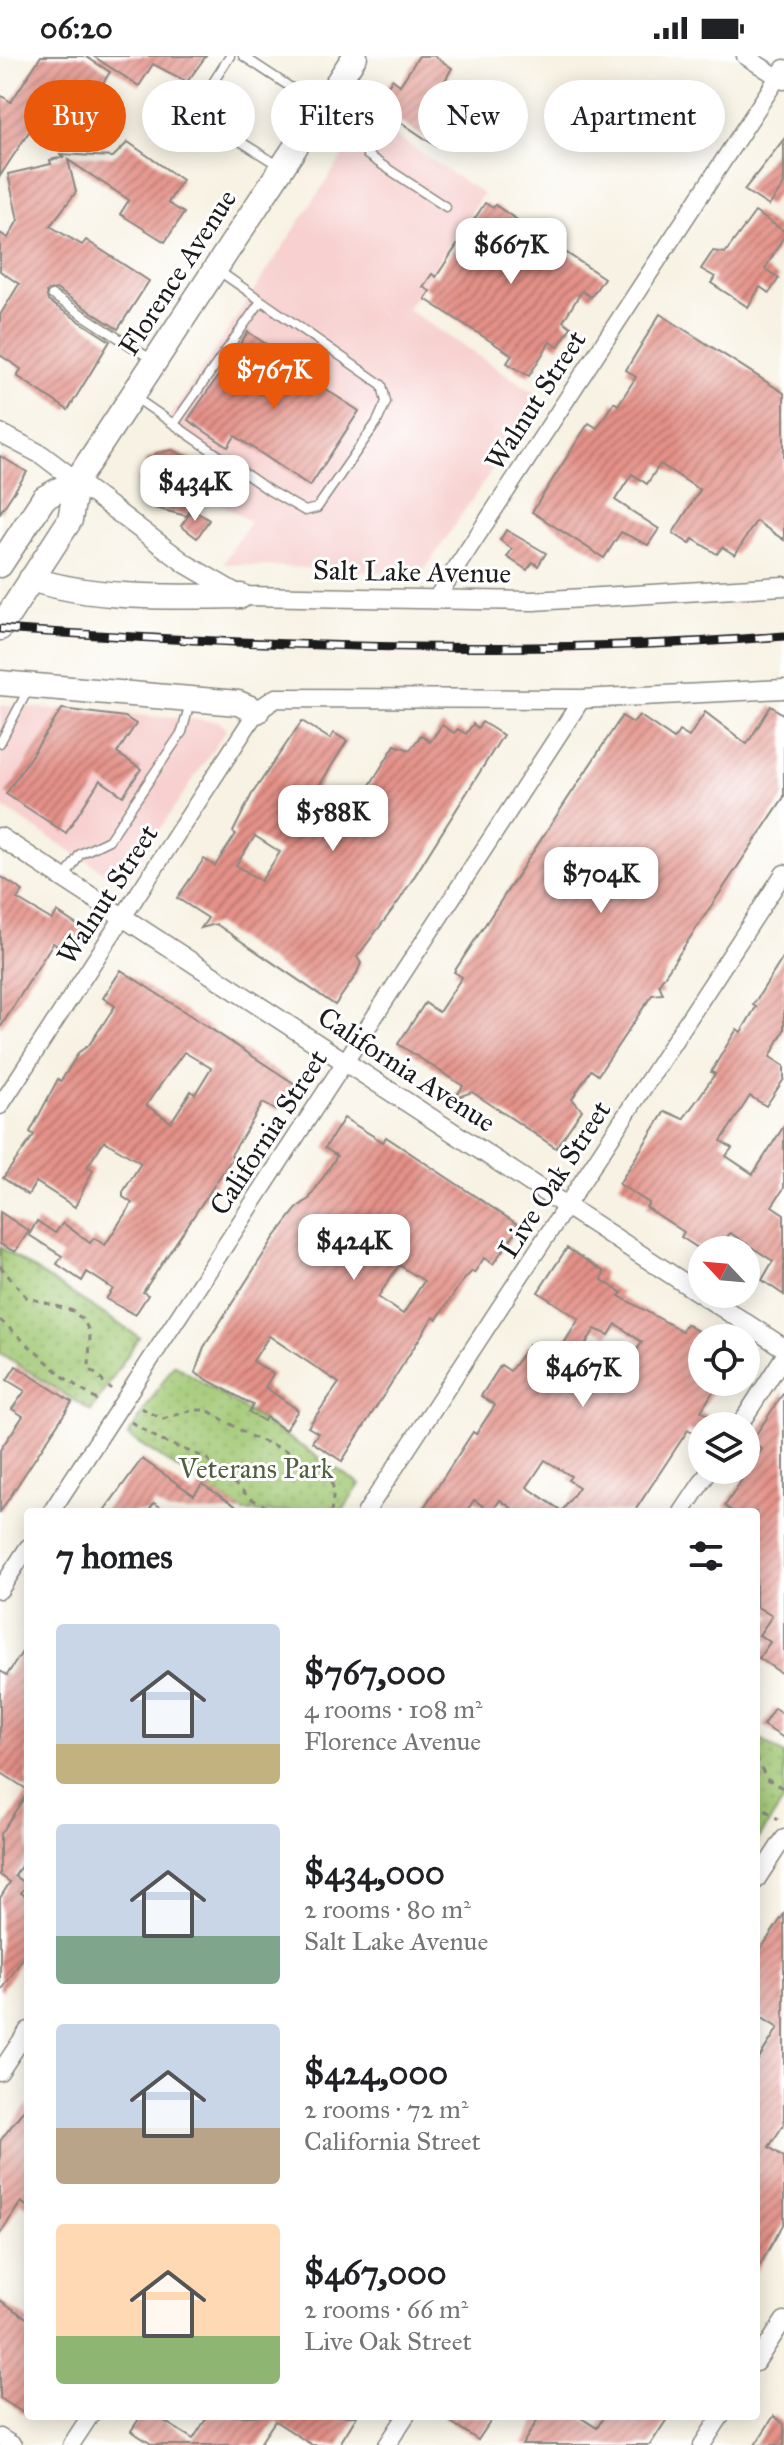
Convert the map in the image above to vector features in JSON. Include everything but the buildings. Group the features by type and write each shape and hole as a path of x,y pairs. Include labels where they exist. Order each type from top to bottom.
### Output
{"main road":[{"name":"Florence Avenue","path":"339,80 355,56"},
{"name":"Florence Avenue","path":"77,480 292,152"},
{"path":"0,565 44,498 77,480"},
{"path":"0,628 70,520 77,480"},
{"path":"31,579 55,587 181,597 241,596"},
{"path":"0,683 29,688 238,703 257,711"}],"street":[{"path":"745,56 782,75"},
{"name":"Walnut Street","path":"435,600 782,75"},
{"path":"0,433 42,455 77,480"},
{"name":"Salt Lake Avenue","path":"77,480 186,564 241,596 533,601 784,586"},
{"path":"257,711 276,698 582,699 784,689"},
{"name":"California Street","path":"54,1508 582,699"},
{"name":"Walnut Street","path":"0,1106 257,711"},
{"name":"California Avenue","path":"0,837 784,1348"},
{"name":"Live Oak Street","path":"369,1508 784,873"},
{"path":"748,1412 784,1356"},
{"path":"685,1508 701,1484"},
{"path":"0,1590 24,1553"},
{"path":"760,1873 782,1831"},
{"path":"0,2072 24,2036"},
{"path":"760,2357 784,2320"},
{"path":"71,2445 87,2420"},
{"path":"387,2445 403,2420"},
{"path":"702,2445 718,2420"},
{"path":"0,2437 13,2445"}],"lane":[{"path":"230,56 194,112 282,167"},
{"path":"243,56 283,80"},
{"path":"367,152 446,207"},
{"path":"132,395 270,491 305,511 317,508 377,422 386,402 382,385 215,269"},
{"path":"52,295 155,361"},
{"path":"174,424 261,301"},
{"path":"0,743 26,700 29,688"},
{"path":"64,879 80,854 109,840 182,732 191,698"}],"path":[{"path":"0,1266 26,1297 73,1311 81,1318 90,1333 89,1368 121,1405 162,1441 206,1458 250,1498 269,1508"},
{"path":"0,1320 65,1378 121,1405 163,1419 192,1410 207,1410 252,1437 295,1454 331,1481 334,1490 332,1508"},
{"path":"760,1765 766,1778 784,1789"},
{"path":"760,1806 775,1815 782,1831"}],"shaded area":[{"path":"402,140 483,194 407,309 541,397 422,574 223,564 250,522 212,497 220,465 164,427 346,152 402,152"},
{"path":"0,705 219,721 226,730 123,884 0,806"}],"green space":[{"path":"0,1247 139,1337 91,1411 0,1353"},
{"name":"Veterans Park","path":"174,1364 360,1484 345,1508 238,1508 128,1436"},
{"path":"760,1740 784,1755 784,1800 760,1837"}],"railway":[{"path":"0,629 392,647 588,646 784,636"}]}
